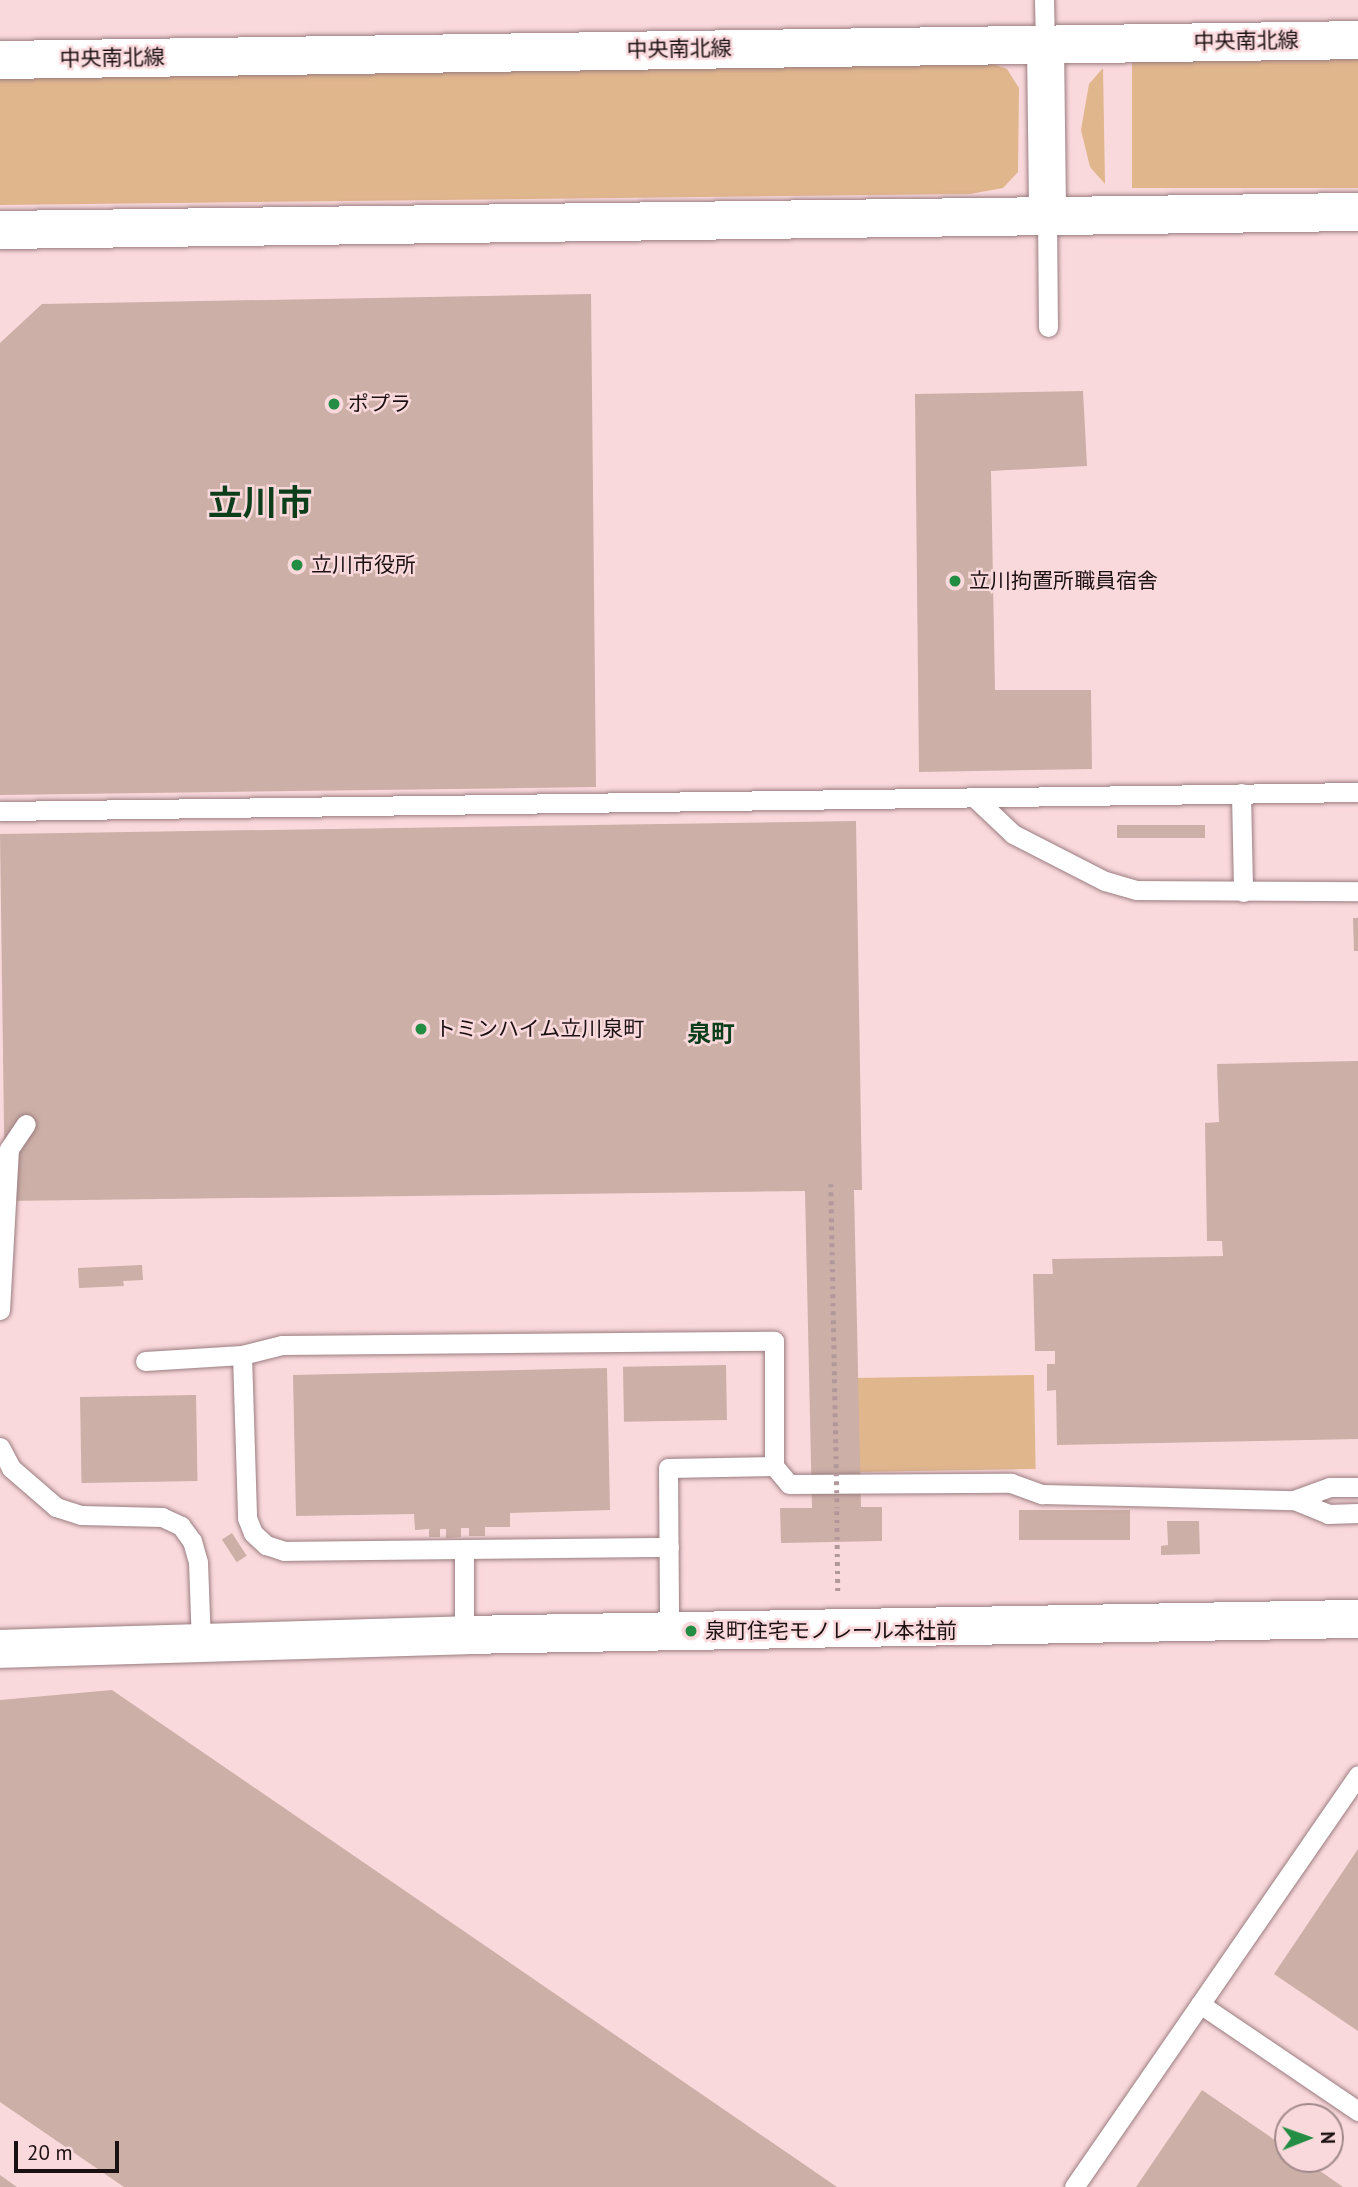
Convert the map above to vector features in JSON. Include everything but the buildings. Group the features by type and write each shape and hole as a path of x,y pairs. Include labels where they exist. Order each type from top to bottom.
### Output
{"main road":[{"name":"中央南北線","path":"0,60 1358,40"},
{"path":"0,230 1358,212"},
{"path":"0,1649 464,1635 1358,1619"}],"street":[{"path":"1045,44 1047,215"}],"lane":[{"path":"1044,0 1045,44"},
{"path":"1047,215 1048,327"},
{"path":"0,811 1358,792"},
{"path":"1241,793 1243,892"},
{"path":"974,797 1013,834 1105,881 1164,893 1358,891"},
{"path":"0,1310 9,1149 26,1124"},
{"path":"145,1361 243,1355 282,1345 774,1341 774,1466 789,1484 1011,1483 1042,1494 1294,1500 1328,1514 1358,1513"},
{"path":"243,1355 247,1518 253,1533 266,1545 284,1551 668,1546"},
{"path":"0,1447 11,1468 56,1507 82,1515 162,1517 181,1525 192,1541 198,1562 201,1642"},
{"path":"669,1631 668,1468 774,1466"},
{"path":"1294,1500 1330,1487 1358,1487"},
{"path":"464,1550 464,1635"},
{"path":"1074,2187 1358,1776"},
{"path":"1200,2004 1358,2111"}],"path":[{"path":"831,1184 839,1601"}],"shaded area":[{"path":"1132,58 1358,58 1358,188 1132,188"},
{"path":"988,62 1007,69 1019,88 1018,172 1003,188 970,194 0,205 0,75"},
{"path":"1103,68 1105,184 1090,167 1081,130 1089,84"},
{"path":"1034,1375 1036,1469 857,1472 855,1378"}],"place":[{"name":"ポプラ","path":"334,404"},
{"name":"立川市役所","path":"297,565"},
{"name":"立川拘置所職員宿舎","path":"955,581"},
{"name":"トミンハイム立川泉町","path":"421,1029"},
{"name":"泉町住宅モノレール本社前","path":"691,1631"}],"district":[{"name":"立川市","path":"260,502"},
{"name":"泉町","path":"711,1034"}]}
